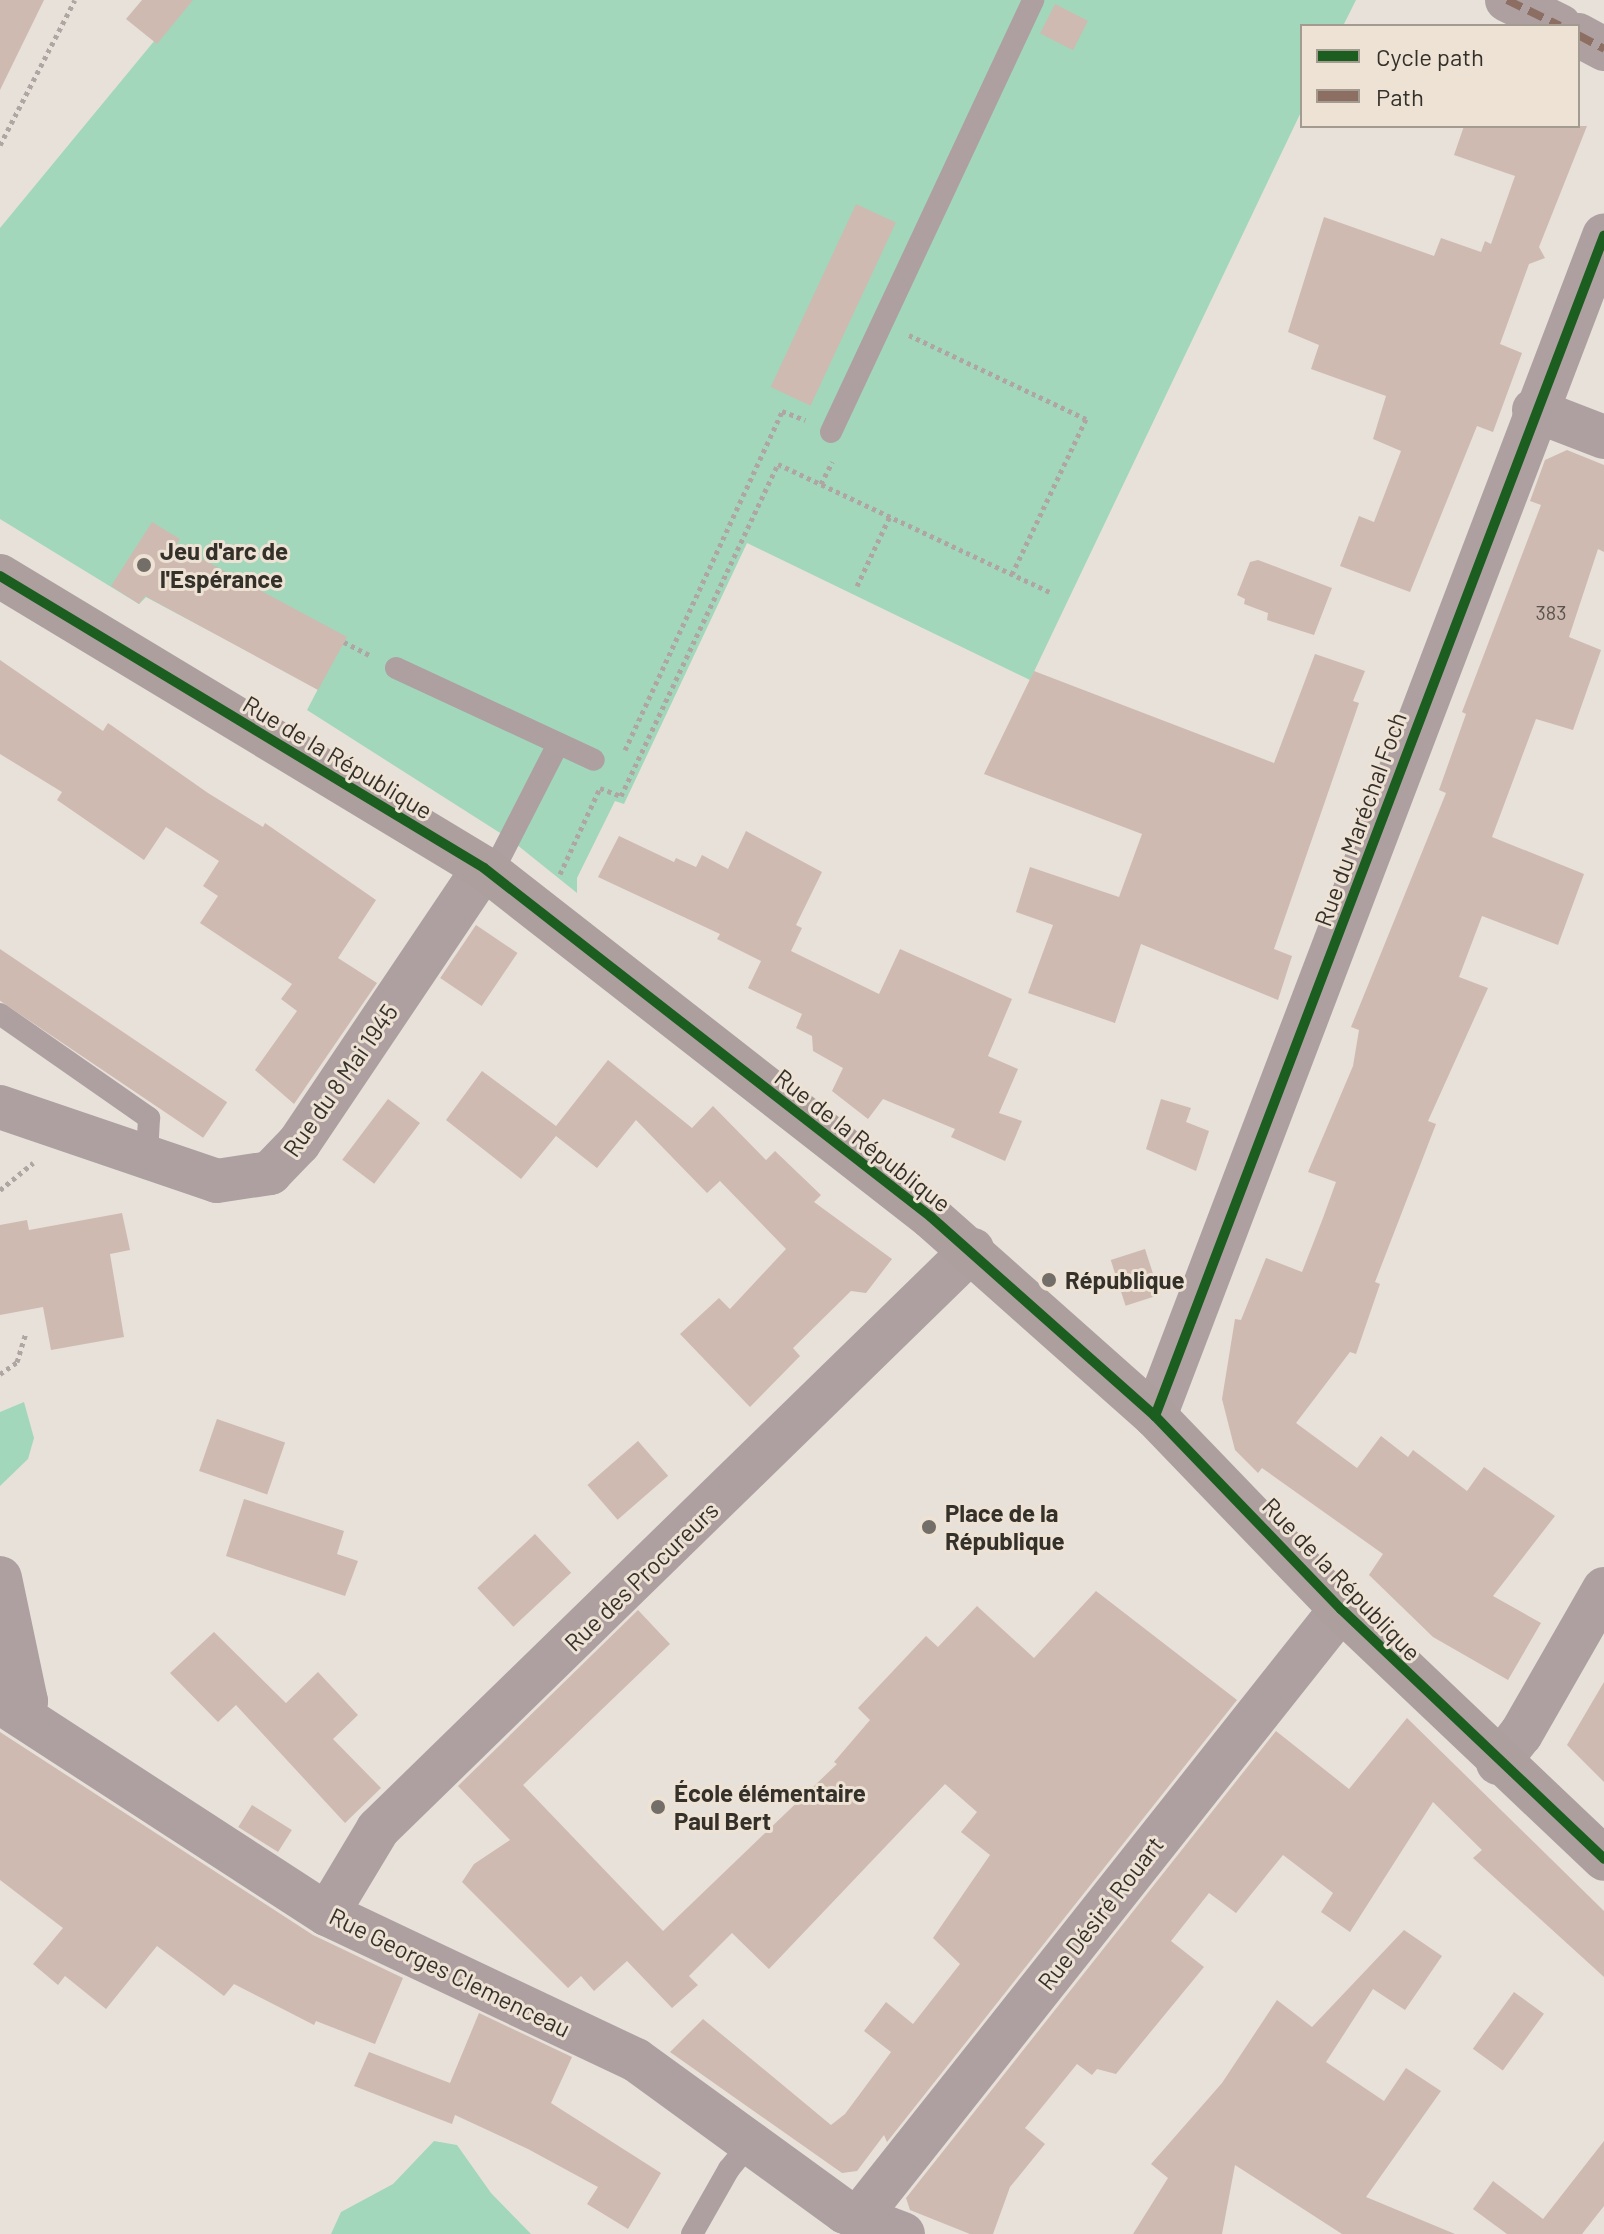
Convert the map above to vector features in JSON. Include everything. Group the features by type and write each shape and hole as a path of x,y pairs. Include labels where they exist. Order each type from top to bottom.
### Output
{"street":[{"path":"1507,0 1556,24"},
{"path":"1580,36 1604,49"},
{"name":"Rue du Maréchal Foch","path":"1155,1416 1534,410 1604,236"},
{"path":"1534,410 1604,437"},
{"name":"Rue de la République","path":"0,576 488,872 972,1250 1155,1416 1341,1609 1498,1763 1604,1859"},
{"name":"Rue du 8 Mai 1945","path":"0,1107 147,1154 217,1181 270,1173 282,1163 488,872"},
{"name":"Rue des Procureurs","path":"327,1914 378,1829 972,1250"},
{"path":"0,1578 26,1701 11,1708"},
{"path":"1498,1763 1521,1734 1604,1589"},
{"name":"Rue Désiré Rouart","path":"856,2214 877,2195 1341,1609"},
{"name":"Rue Georges Clemenceau","path":"11,1708 327,1914 636,2060 845,2212 903,2234"}],"lane":[{"path":"831,432 1033,0"},
{"path":"396,668 594,760"},
{"path":"488,872 558,744"},
{"path":"0,1014 149,1118 147,1154"},
{"path":"692,2234 729,2169 751,2142"}],"path":[{"path":"0,145 75,0"},
{"path":"897,329 1086,419 1012,574"},
{"path":"594,760 615,770 782,411 831,432"},
{"path":"821,484 834,456"},
{"path":"557,878 600,788 621,796 778,464 1050,592"},
{"path":"857,586 890,516"},
{"path":"0,1374 17,1362 26,1333"}],"green space":[{"path":"188,0 1356,0 1344,24 1300,24 1300,114 1030,680 747,543 624,804 615,801 577,878 577,893 511,840 307,710 318,689 146,597 139,604 0,519 0,228"},
{"path":"24,1402 34,1438 28,1459 0,1486 0,1412"},
{"path":"434,2141 457,2145 491,2193 531,2234 331,2234 341,2212 393,2184"}],"building":[{"path":"0,0 44,0 0,90"},
{"path":"142,0 193,0 157,44 126,19"},
{"path":"1055,4 1088,21 1073,50 1040,33"},
{"path":"1587,126 1539,247 1545,258 1529,264 1500,344 1522,353 1493,432 1477,426 1410,592 1340,566 1359,516 1374,522 1401,451 1373,439 1386,396 1311,369 1319,345 1288,332 1324,217 1434,256 1441,238 1481,252 1485,241 1491,244 1515,176 1454,155 1463,128"},
{"path":"856,204 896,223 811,406 771,387"},
{"path":"1567,450 1604,465 1604,552 1598,549 1569,637 1601,650 1573,730 1536,719 1492,837 1584,874 1558,945 1482,916 1459,977 1488,988 1428,1121 1436,1124 1375,1282 1380,1284 1356,1354 1350,1352 1296,1423 1357,1468 1381,1436 1408,1457 1413,1450 1467,1491 1484,1467 1555,1516 1493,1596 1541,1623 1508,1680 1433,1637 1369,1575 1383,1554 1262,1468 1258,1473 1235,1450 1222,1399 1235,1319 1241,1320 1266,1258 1302,1272 1323,1218 1336,1182 1308,1172 1353,1066 1359,1030 1351,1027 1446,793 1439,790 1466,714 1462,712 1541,505 1530,501 1545,460"},
{"path":"152,522 180,539 176,545 347,637 318,690 145,596 139,604 111,586"},
{"path":"1258,560 1332,588 1314,635 1267,620 1268,613 1244,604 1245,599 1237,595 1250,562"},
{"path":"1315,654 1365,671 1353,701 1359,703 1274,949 1292,956 1278,1000 1141,944 1115,1023 1028,993 1053,925 1016,912 1030,867 1119,897 1142,834 984,774 1034,671 1274,763"},
{"path":"0,660 103,731 108,723 208,793 263,827 265,823 376,900 338,958 377,983 294,1104 255,1070 297,1011 281,999 292,984 200,923 218,896 203,886 219,861 166,827 144,860 57,800 62,792 0,754"},
{"path":"746,831 822,872 796,925 802,928 791,951 879,994 900,949 1012,999 988,1056 1018,1069 999,1113 1022,1121 1005,1161 951,1137 955,1129 883,1099 868,1119 832,1091 843,1068 813,1051 812,1036 796,1028 802,1014 748,988 761,961 717,939 720,934 598,877 619,836 674,862 676,858 696,867 702,855 728,869"},
{"path":"476,925 517,953 482,1006 440,978"},
{"path":"0,949 227,1102 203,1138 0,1001"},
{"path":"608,1060 692,1128 713,1106 766,1160 775,1151 821,1195 814,1202 892,1259 866,1293 851,1291 793,1348 800,1356 750,1407 680,1334 719,1298 730,1309 786,1249 720,1181 707,1193 636,1120 597,1168 556,1136 521,1179 446,1120 482,1071 556,1126"},
{"path":"388,1099 420,1123 374,1184 342,1160"},
{"path":"1161,1099 1191,1108 1186,1122 1209,1131 1196,1171 1146,1149"},
{"path":"122,1213 130,1250 110,1254 124,1337 51,1350 43,1307 0,1315 0,1225 27,1220 29,1230"},
{"path":"1145,1249 1160,1295 1126,1306 1111,1260"},
{"path":"217,1419 285,1442 267,1494 199,1471"},
{"path":"638,1441 668,1476 618,1520 587,1485"},
{"path":"244,1499 344,1531 337,1554 358,1561 345,1596 226,1556"},
{"path":"535,1534 571,1573 513,1627 477,1588"},
{"path":"1096,1591 1237,1700 887,2142 884,2135 857,2171 842,2173 670,2052 703,2019 831,2125 845,2114 891,2052 864,2031 886,2002 913,2024 960,1964 933,1938 990,1855 961,1832 977,1812 945,1784 769,1969 732,1933 689,1976 698,1985 672,2008 627,1961 594,1991 581,1976 568,1988 462,1882 474,1864 510,1840 458,1786 638,1610 670,1644 523,1785 663,1931 837,1764 834,1762 870,1720 858,1708 926,1636 938,1647 977,1606 1034,1658"},
{"path":"214,1632 286,1703 318,1672 358,1715 333,1739 381,1788 345,1823 236,1705 218,1722 170,1673"},
{"path":"1604,1682 1604,1782 1567,1745"},
{"path":"1407,1718 1604,1911 1604,1977 1473,1858 1482,1850 1433,1802 1350,1932 1321,1912 1333,1893 1283,1855 1236,1913 1209,1893 1171,1941 1204,1967 1116,2074 1097,2069 1092,2075 1077,2064 1025,2128 1045,2144 1010,2187 993,2234 970,2234 910,2210 906,2198 1276,1731 1349,1789"},
{"path":"0,1732 313,1935 403,1978 375,2044 316,2021 314,2025 234,1984 224,1996 157,1946 106,2009 65,1976 58,1985 33,1964 63,1928 0,1880"},
{"path":"252,1805 292,1830 278,1852 238,1827"},
{"path":"1404,1930 1442,1956 1405,2010 1373,1989 1326,2062 1384,2101 1406,2068 1441,2091 1366,2197 1455,2234 1342,2234 1235,2165 1222,2234 1133,2234 1168,2178 1151,2164 1222,2083 1277,2000 1312,2027"},
{"path":"1514,1992 1544,2014 1503,2070 1473,2049"},
{"path":"479,2013 572,2057 551,2103 661,2173 628,2229 587,2204 598,2187 528,2149 455,2115 452,2124 354,2086 369,2052 450,2083"},
{"path":"1604,2141 1604,2206 1582,2234 1507,2234 1473,2209 1493,2181 1543,2219"}],"marked path":[{"path":"1507,0 1556,24"},
{"path":"1580,36 1604,49"}],"cycle path":[{"path":"1155,1416 1604,236"},
{"path":"0,576 484,868 931,1217 1155,1416 1341,1609 1604,1859"}],"place":[{"name":"Jeu d'arc de l'Espérance","path":"144,565"},
{"name":"République","path":"1049,1280"},
{"name":"Place de la République","path":"929,1527"},
{"name":"École élémentaire Paul Bert","path":"658,1807"}]}
